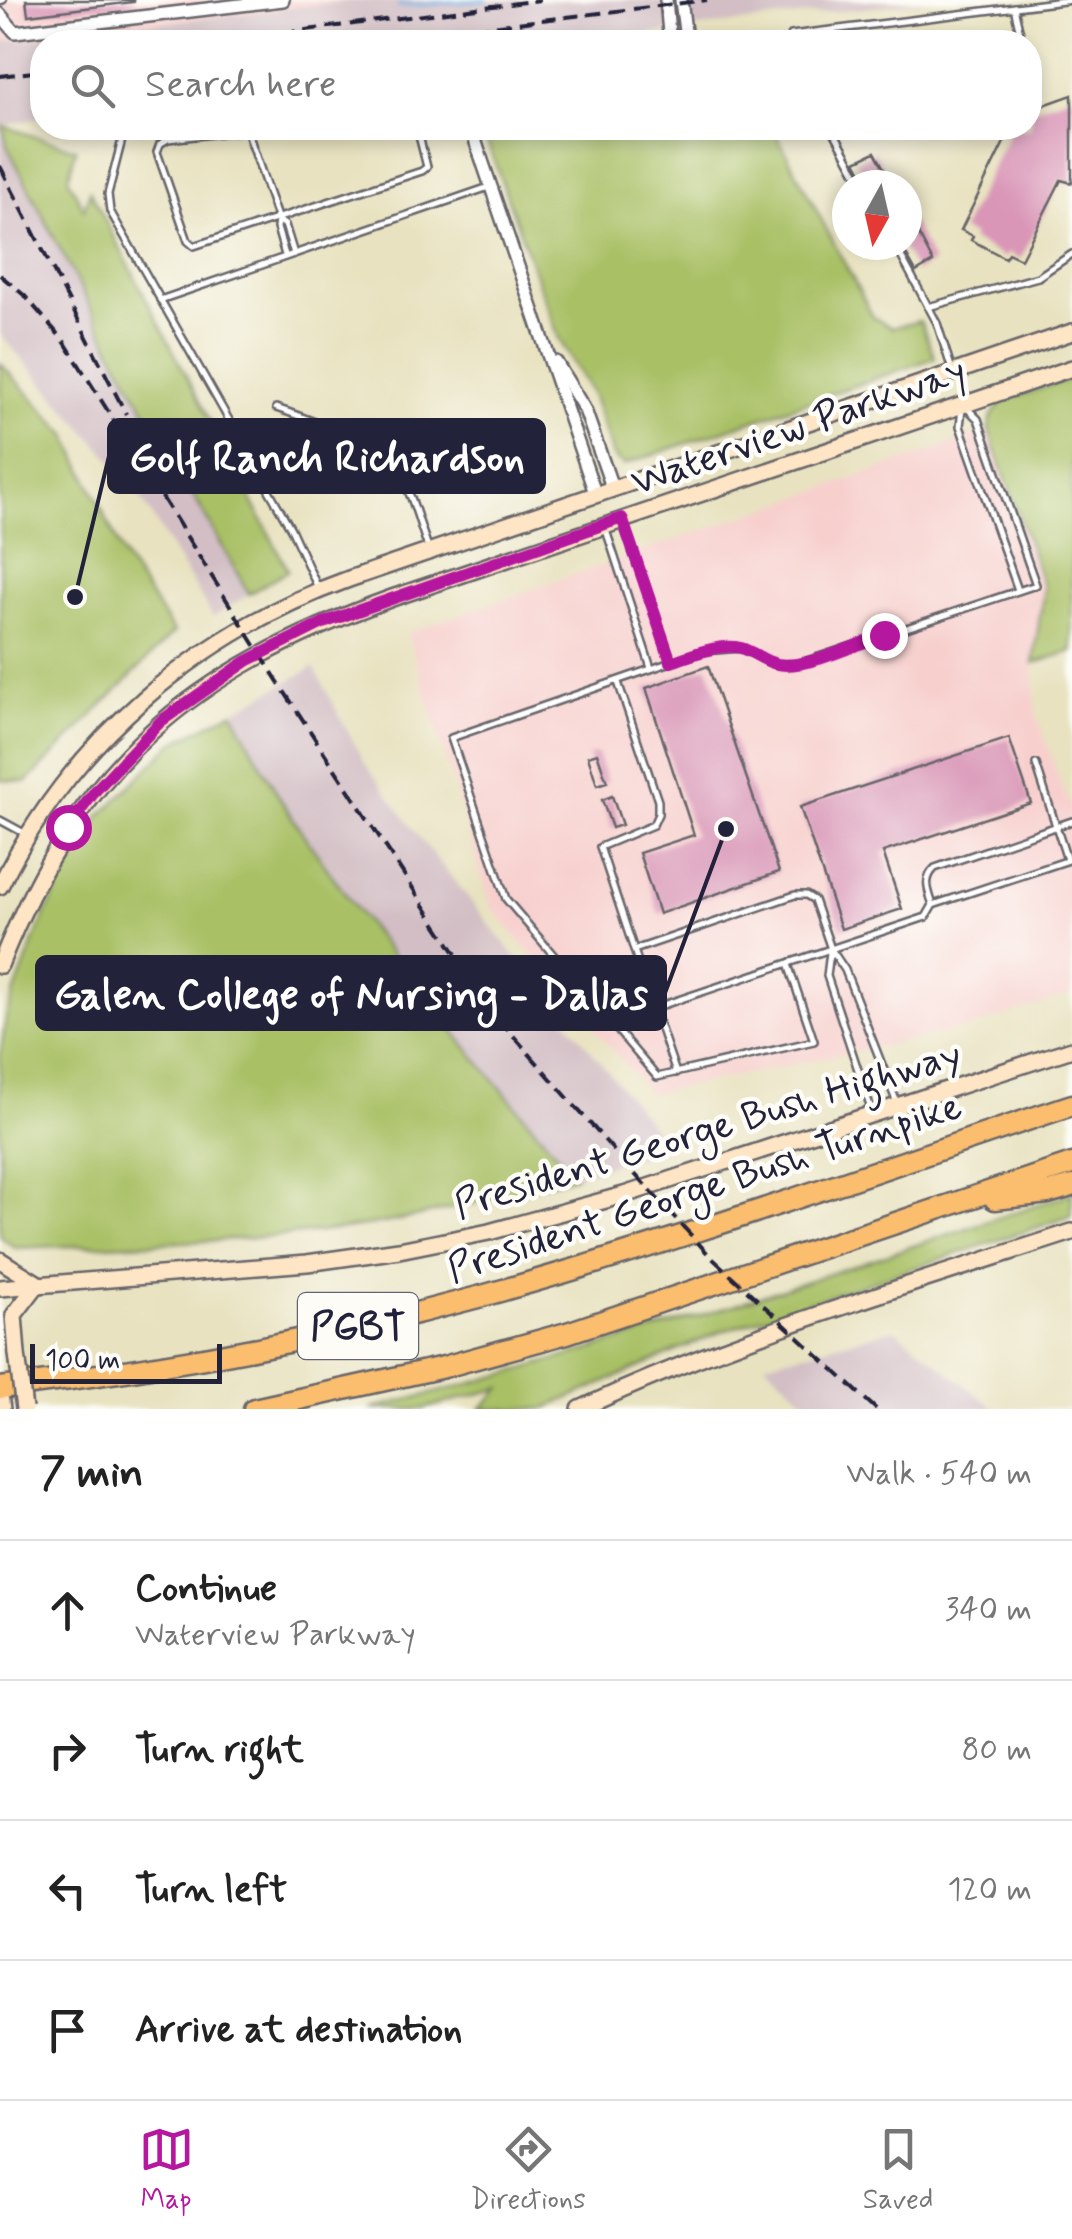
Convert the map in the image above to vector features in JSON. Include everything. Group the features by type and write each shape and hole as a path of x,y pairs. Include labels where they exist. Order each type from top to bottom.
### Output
{"highway":[{"name":"President George Bush Turnpike","path":"0,1391 218,1356 458,1302 615,1257 1072,1105"},
{"name":"PGBT","path":"254,1409 444,1367 567,1333 1072,1164"},
{"path":"954,1204 1048,1193 1072,1186"}],"main road":[{"name":"Waterview Parkway","path":"0,886 27,834 85,756 152,691 205,649 258,618 319,590 430,551 1072,332"},
{"name":"Waterview Parkway","path":"0,965 33,888 68,827 124,758 192,696 247,661 323,623 604,524 1072,368"},
{"path":"953,372 963,404"},
{"path":"604,493 622,518"},
{"path":"604,493 604,524"},
{"name":"President George Bush Highway","path":"0,1288 306,1263 459,1238 578,1209 1072,1049"},
{"path":"580,1409 743,1341 1072,1232"},
{"path":"0,1260 39,1285 14,1316 24,1409"},
{"path":"0,1391 2,1409"}],"street":[{"path":"31,30 283,0"},
{"path":"666,0 669,30"},
{"path":"681,0 685,30"},
{"path":"0,14 14,32 30,30"},
{"path":"475,140 550,355 604,493"}],"lane":[{"path":"832,30 1072,0"},
{"path":"1014,8 1019,30"},
{"path":"122,140 107,203 291,529 319,590"},
{"path":"166,140 157,152 188,241 194,246 422,171 428,160 421,140"},
{"path":"251,140 286,256"},
{"path":"839,140 855,170"},
{"path":"160,300 492,186"},
{"path":"278,220 285,225 294,254"},
{"path":"928,307 1038,277 1072,254"},
{"path":"903,260 937,323 953,372"},
{"path":"788,964 814,1042 657,1078 506,899 451,738 703,651 741,648 774,664 798,664 1036,584 978,419 963,404"},
{"path":"963,404 960,426 1018,590"},
{"path":"276,408 318,422 382,458 399,476 430,551"},
{"path":"622,518 671,662"},
{"path":"604,524 651,668"},
{"path":"618,681 658,801 658,814 654,825 646,830 600,846 676,1073"},
{"path":"654,1008 926,917 933,905 1070,859 1036,764"},
{"path":"0,820 27,834"},
{"path":"933,905 926,884 928,874 935,868 1072,821"},
{"path":"634,950 795,895 806,895 814,900 831,949 845,970 898,1106"},
{"path":"831,949 827,976 872,1114"}],"shaded area":[{"path":"0,0 357,0 102,30 30,30 30,38 0,42"},
{"path":"357,0 933,0 679,30 102,30"},
{"path":"30,38 30,120 3,126 7,146 120,365 249,594 213,617 132,483 0,334 0,42"},
{"path":"989,431 1044,588 1033,664 1036,715 1068,802 1072,802 1072,994 973,1027 650,1094 491,907 407,633"},
{"path":"314,667 364,762 419,837 668,1146 575,1176 425,997 358,910 281,799 233,712"},
{"path":"895,1329 995,1409 815,1409 765,1363"}],"green space":[{"path":"3,126 30,135 30,140 47,140 76,149 68,179 84,209 90,191 288,570 249,594 120,365 7,146"},
{"path":"486,140 779,140 832,240 832,260 843,260 873,317 892,328 920,321 935,358 623,465 613,456 592,394 559,339"},
{"path":"0,363 67,435 126,561 174,632 27,782 0,780"},
{"path":"1072,378 1072,651 1033,664 1044,588 989,431 995,410 1005,401"},
{"path":"233,712 281,800 348,898 575,1176 436,1212 351,1228 225,1240 15,1248 0,1236 0,1053 7,1012 39,928 86,830 173,743"},
{"path":"1072,1193 1072,1216 722,1331 544,1409 481,1409 501,1388 423,1409 370,1409 635,1336"}],"building":[{"path":"26,0 134,0 134,2 28,15"},
{"path":"1072,95 1072,183 1061,180 1021,259 1008,253 1005,258 971,240 973,236 961,230 1005,140 1042,140 1042,106"},
{"path":"875,152 885,170 861,170 856,161"},
{"path":"922,241 933,262 916,272 909,260 922,260"},
{"path":"708,666 779,872 659,914 639,853 694,835 646,688"},
{"path":"1009,738 1031,803 883,852 902,909 841,929 800,807"},
{"path":"597,753 607,782 597,785 588,756"},
{"path":"612,796 622,825 612,828 602,800"}],"waterway":[{"path":"399,6 486,0"}],"railway":[{"path":"306,30 540,0"},
{"path":"458,30 707,0"},
{"path":"0,76 30,72"},
{"path":"0,166 126,414"},
{"path":"0,275 25,296 64,341 280,685 497,1017 711,1257 876,1409"}],"place":[{"name":"Golf Ranch Richardson","path":"75,597"},
{"name":"Galen College of Nursing - Dallas","path":"726,829"}],"route":[{"path":"68,827 124,758 161,721 247,661 323,623 622,518 671,662 703,651 741,648 774,664 798,664 884,635"}]}
